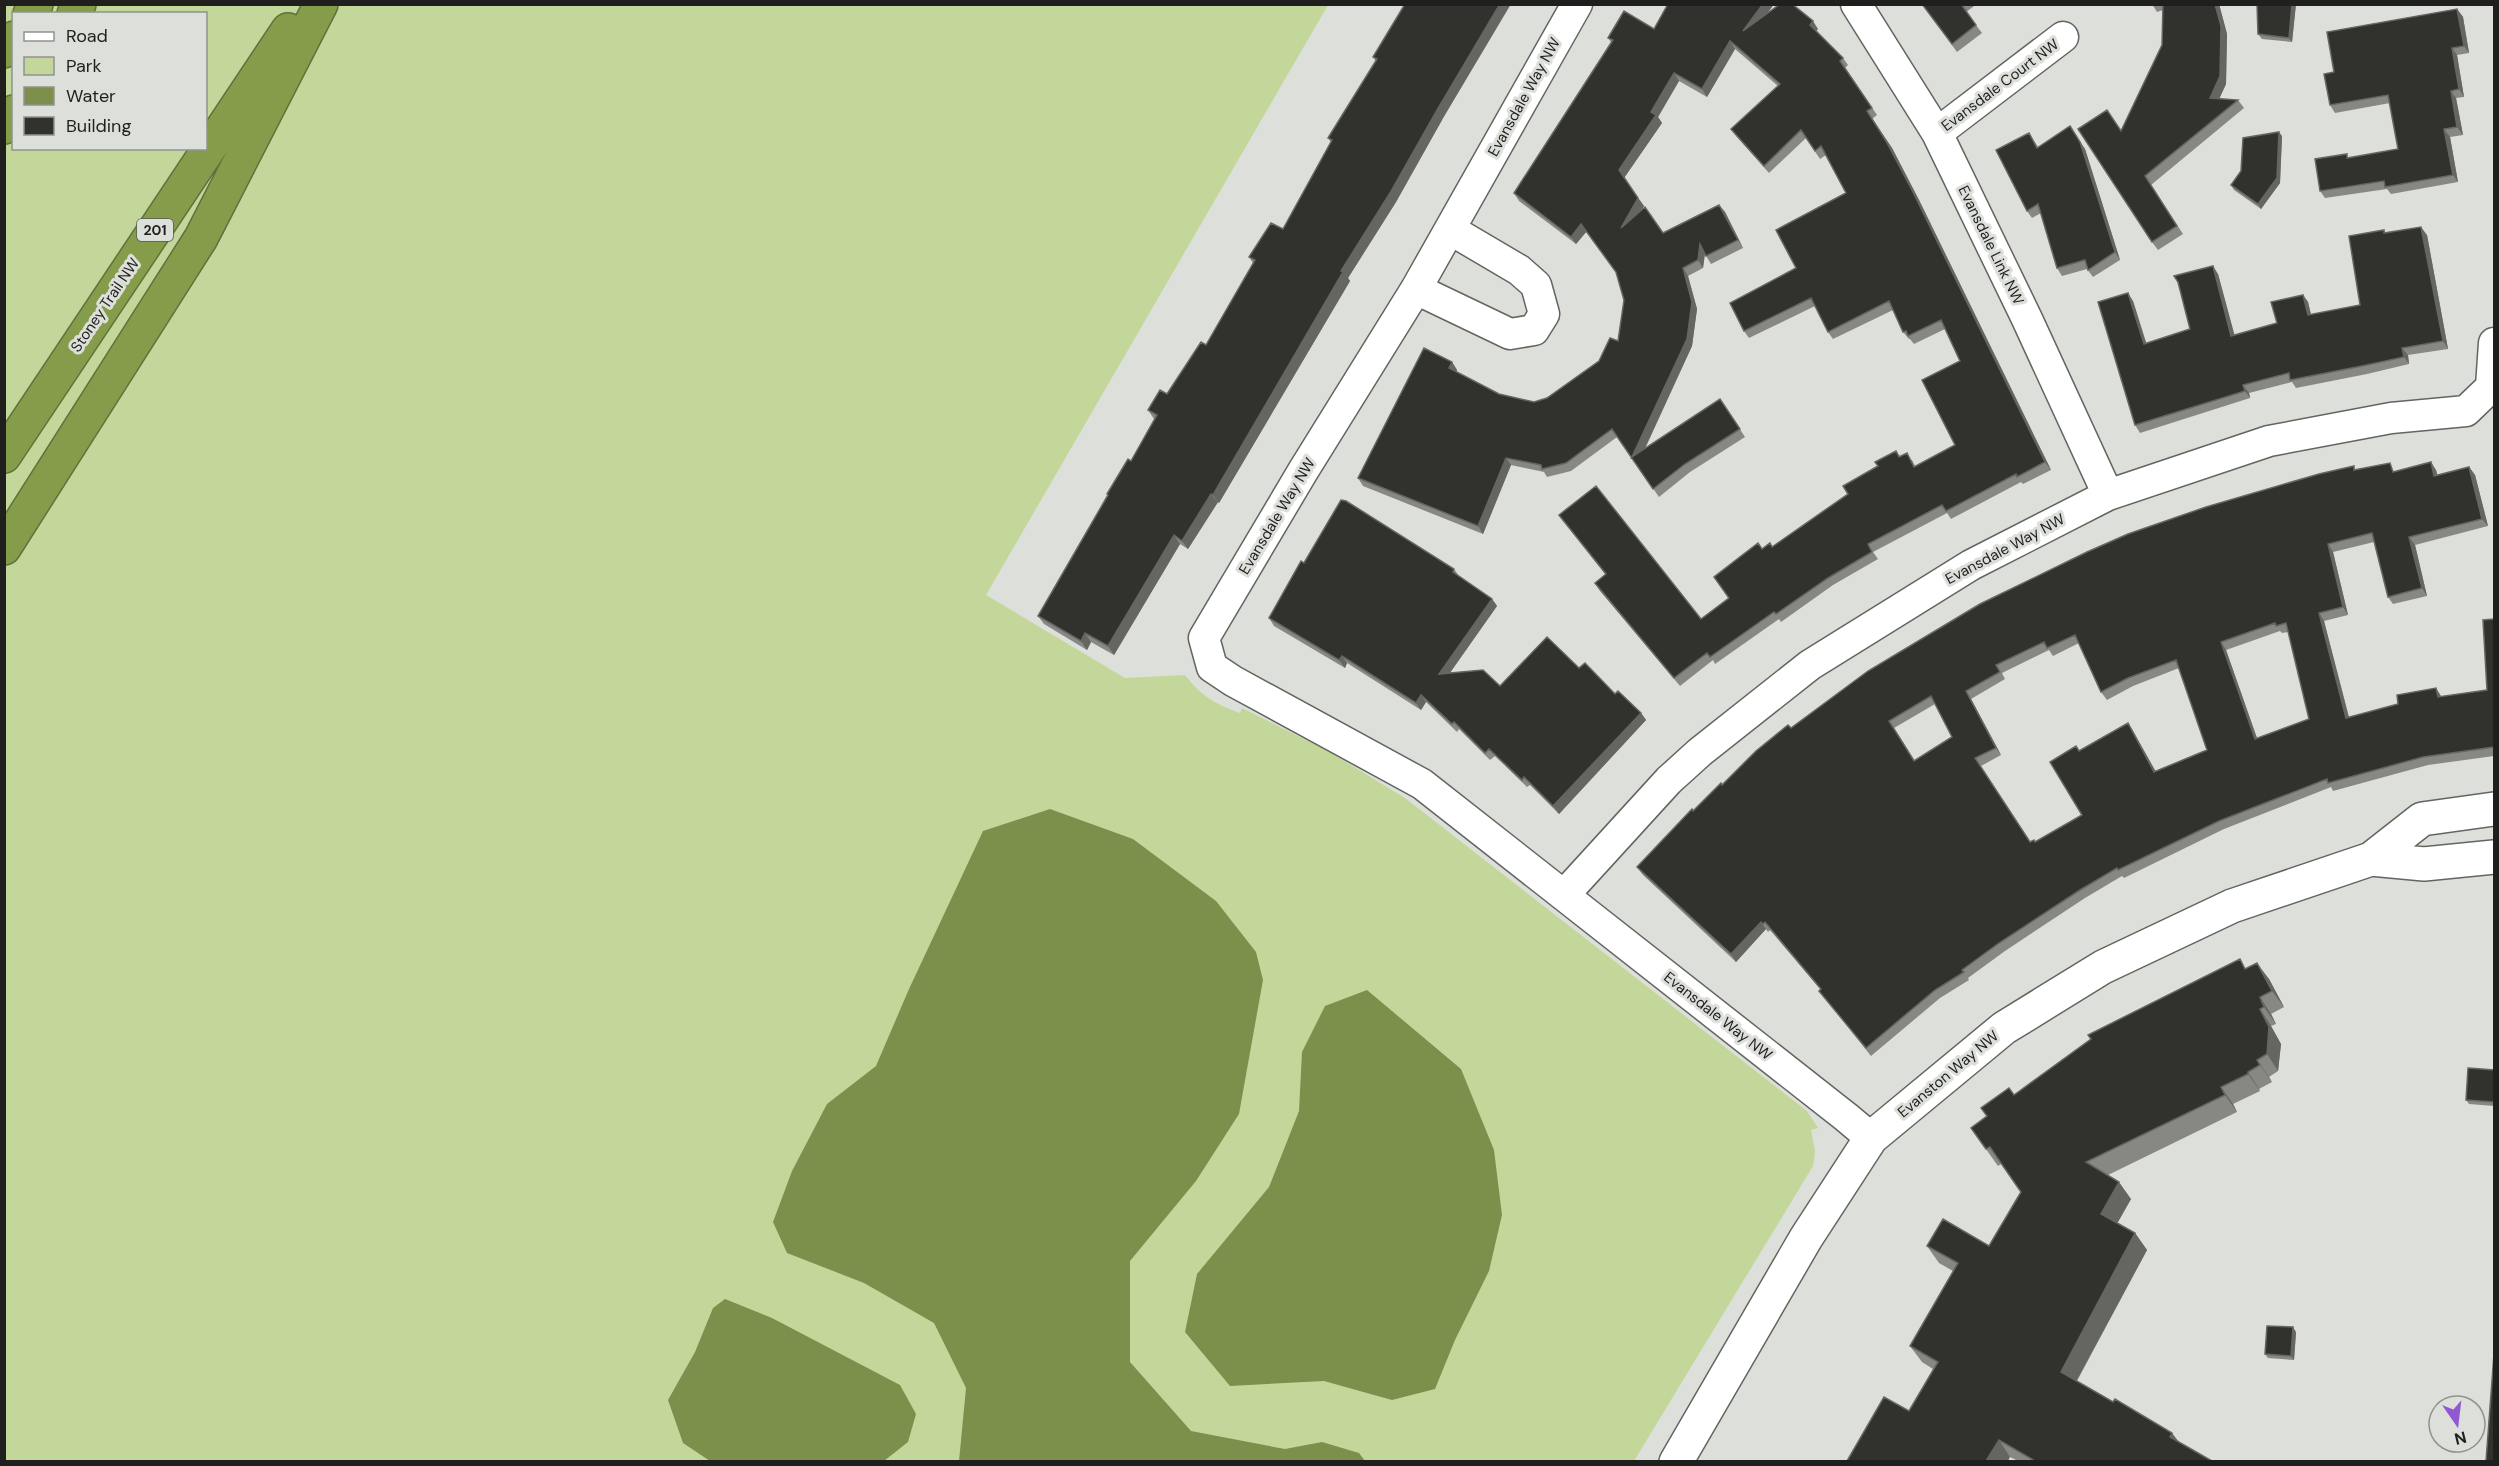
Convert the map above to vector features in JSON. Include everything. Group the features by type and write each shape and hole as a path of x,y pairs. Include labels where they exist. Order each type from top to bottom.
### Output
{"highway":[{"name":"Stoney Trail NW","path":"4,456 305,4"},
{"path":"4,548 201,238 321,4"}],"street":[{"name":"Evansdale Way NW","path":"1577,4 1451,230 1204,638 1212,667 1233,681 1422,784 1871,1138"},
{"name":"Evansdale Link NW","path":"1856,4 1937,133 2027,319 2108,495"},
{"name":"Evansdale Court NW","path":"1937,133 2063,37"},
{"path":"1416,289 1510,334 1534,330 1544,314 1536,285 1519,270 1451,230"},
{"name":"Evansdale Way NW","path":"1564,895 1669,780 1700,752 1810,665 1971,565 2108,495 2269,441 2391,418 2466,411 2491,387 2494,343"},
{"name":"Evanston Way NW","path":"1676,1461 1806,1238 1871,1138 2004,1029 2103,966 2232,906 2371,859 2422,819 2494,809"},
{"name":"Evanston Way NW","path":"2371,859 2424,864 2494,857"}],"green space":[{"path":"5,5 1328,5 986,595 1125,678 1185,675 1197,689 1216,702 1240,713 1242,708 1328,751 1405,798 1807,1111 1818,1128 1811,1130 1815,1151 1813,1166 1634,1461 5,1462"}],"water":[{"path":"1050,809 1133,839 1216,901 1256,952 1263,980 1239,1114 1196,1181 1130,1261 1130,1362 1191,1431 1285,1449 1322,1442 1359,1453 1365,1461 959,1461 966,1388 934,1323 864,1283 787,1253 773,1222 792,1171 827,1104 876,1066 909,989 983,831"},
{"path":"1367,990 1461,1069 1494,1150 1502,1215 1489,1271 1455,1340 1435,1389 1392,1400 1324,1381 1230,1386 1185,1332 1197,1274 1269,1187 1299,1111 1302,1052 1325,1006"},
{"path":"725,1299 772,1318 900,1385 916,1414 908,1442 884,1461 710,1461 683,1443 668,1400 695,1352 713,1308"}],"building":[{"path":"1405,4 1500,4 1390,193 1341,271 1343,272 1213,495 1211,494 1182,541 1174,535 1108,646 1085,633 1081,641 1038,616 1107,494 1128,459 1131,461 1157,415 1148,410 1160,390 1167,394 1201,342 1206,345 1255,260 1249,257 1271,223 1283,229 1332,140 1328,138 1377,59 1373,57"},
{"path":"1668,4 1763,4 1743,31 1780,4 1792,4 1813,21 1810,25 1843,58 1840,61 1872,108 1867,111 1913,192 2045,462 2017,477 2016,474 1946,511 1942,505 1868,544 1872,552 1828,578 1776,614 1774,612 1710,657 1707,653 1674,678 1595,583 1606,574 1559,515 1596,486 1701,619 1729,598 1714,577 1758,543 1762,549 1770,543 1772,547 1848,494 1843,486 1878,466 1875,462 1896,451 1899,457 1907,453 1914,467 1955,445 1922,380 1960,361 1941,320 1908,336 1906,331 1903,332 1889,301 1828,332 1811,298 1744,331 1730,303 1796,268 1776,230 1846,193 1821,146 1815,151 1801,130 1764,166 1731,129 1780,84 1730,41 1702,89 1674,73 1651,112 1656,115 1619,170 1638,198 1621,228 1645,207 1663,233 1719,205 1738,240 1706,256 1700,244 1698,260 1683,268 1692,302 1687,339 1632,457 1720,399 1740,429 1685,464 1653,489 1612,429 1566,463 1542,469 1541,465 1506,458 1478,526 1358,478 1424,348 1452,362 1449,368 1499,394 1534,402 1547,398 1599,361 1610,338 1618,341 1624,300 1616,272 1581,224 1571,237 1514,193 1613,40 1608,38 1624,11 1654,29"},
{"path":"1922,4 1961,4 1976,25 1952,44"},
{"path":"2163,4 2215,4 2221,26 2220,76 2210,98 2238,100 2145,176 2177,226 2152,242 2078,129 2107,110 2121,131 2162,45"},
{"path":"2257,4 2292,4 2289,38 2258,34"},
{"path":"2457,9 2464,46 2452,48 2459,89 2451,91 2457,127 2444,129 2453,175 2385,187 2384,181 2320,191 2315,159 2347,154 2347,158 2398,149 2388,95 2330,105 2324,74 2334,72 2327,32"},
{"path":"2070,126 2080,142 2115,252 2088,270 2085,260 2057,268 2038,204 2027,211 1996,150 2029,133 2037,148"},
{"path":"2279,132 2277,178 2258,204 2231,185 2241,171 2243,138"},
{"path":"2421,227 2443,341 2402,348 2404,357 2290,380 2289,373 2243,385 2245,391 2135,425 2098,302 2128,293 2144,344 2190,329 2178,282 2174,276 2213,266 2231,336 2277,323 2271,302 2303,295 2308,315 2360,305 2349,236"},
{"path":"2431,462 2434,476 2469,467 2482,519 2409,537 2422,588 2388,597 2372,533 2328,544 2343,607 2319,613 2346,718 2398,704 2397,695 2436,688 2438,697 2487,690 2483,620 2494,619 2494,747 2423,757 2328,783 2327,779 2219,821 2118,870 2117,868 1999,943 1962,970 1964,972 1935,990 1866,1048 1765,922 1763,924 1761,922 1731,954 1637,867 1692,809 1693,811 1756,751 1788,725 1791,728 1868,671 1980,604 2128,534 2206,507 2354,466 2354,470 2390,463 2393,472","holes":["2275,623 2276,626 2286,623 2309,719 2255,739 2221,642","2075,635 2101,692 2128,678 2176,660 2207,750 2154,772 2128,723 2079,751 2076,746 2050,762 2082,815 2035,842 2034,840 2030,842 1975,758 1996,748 1966,691 2000,672 1996,665 2044,642 2047,648","1931,696 1952,737 1914,761 1889,721"]},
{"path":"1341,500 1454,569 1453,572 1492,599 1439,674 1483,670 1500,686 1547,637 1579,668 1585,663 1615,694 1618,691 1641,713 1553,806 1524,777 1522,780 1489,749 1485,753 1454,722 1452,724 1421,695 1416,703 1342,656 1339,660 1269,618 1301,561 1304,563"},
{"path":"2240,959 2245,969 2257,963 2272,991 2260,997 2264,1007 2260,1009 2269,1027 2267,1054 2257,1060 2260,1065 2248,1074 2221,1087 2225,1095 2086,1162 2119,1182 2101,1214 2135,1233 2061,1372 2113,1402 2115,1399 2172,1433 2170,1437 2212,1461 2035,1461 1999,1440 1986,1461 1847,1461 1884,1397 1909,1411 1938,1362 1910,1346 1958,1263 1927,1246 1943,1219 1989,1246 2021,1192 1990,1147 1986,1149 1971,1128 1987,1116 1981,1108 2009,1088 2014,1095 2091,1039 2088,1035"},
{"path":"2468,1068 2494,1070 2494,1102 2466,1100"},
{"path":"2267,1326 2293,1327 2291,1356 2265,1354"},
{"path":"2494,1354 2494,1461 2486,1461"}]}
